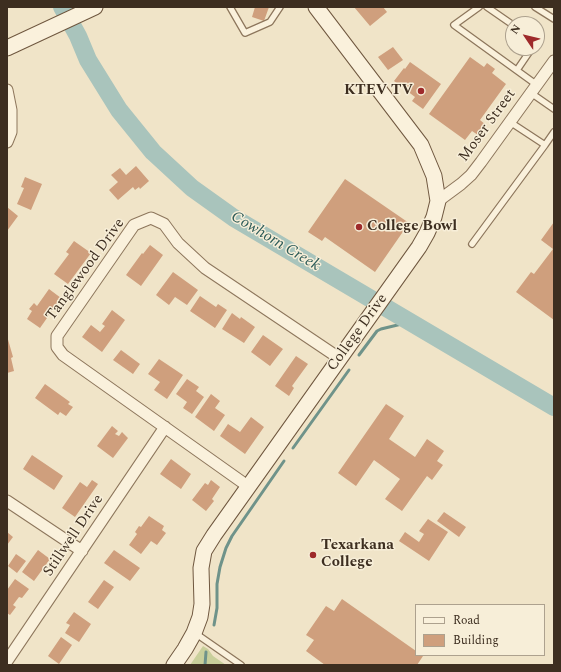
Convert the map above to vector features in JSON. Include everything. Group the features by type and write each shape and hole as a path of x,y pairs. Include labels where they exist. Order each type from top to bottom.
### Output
{"street":[{"path":"7,48 94,7"},
{"name":"College Drive","path":"174,665 194,633 200,617 202,604 201,568 204,551 339,358 419,247 434,217 438,202 434,176 421,145 316,7"},
{"name":"Moser Street","path":"438,202 471,175 534,89 553,66"},
{"path":"7,90 11,110 11,132 7,142"},
{"name":"Tanglewood Drive","path":"249,487 63,355 57,347 57,336 134,225 151,218 164,224 178,243 205,268 339,358"},
{"name":"Stillwell Drive","path":"7,662 166,427"},
{"path":"7,501 82,552"}],"lane":[{"path":"230,7 245,33 270,22 280,7"},
{"path":"480,7 454,25 517,70 554,109"},
{"path":"487,7 505,19"},
{"path":"535,7 554,19"},
{"path":"517,70 527,56"},
{"path":"510,122 545,145"},
{"path":"472,244 554,132"},
{"path":"194,633 241,665"}],"green space":[{"path":"203,646 208,649 213,656 226,665 190,665"}],"building":[{"path":"255,7 269,7 264,21 252,17"},
{"path":"354,7 383,7 387,12 370,26"},
{"path":"393,47 403,60 388,70 378,57"},
{"path":"470,57 484,67 487,63 495,69 492,73 506,84 480,120 486,125 478,135 472,131 465,140 429,114"},
{"name":"KTEV TV","path":"410,62 441,84 423,109 412,101 415,97 394,81"},
{"path":"136,166 149,181 140,189 139,187 135,190 133,187 118,200 109,190 118,182 111,175 120,168 126,175"},
{"path":"25,177 42,184 31,210 17,204 24,188 21,187"},
{"name":"College Bowl","path":"345,179 409,223 375,272 325,237 322,241 308,232"},
{"path":"7,207 18,216 7,231"},
{"path":"554,222 554,320 516,292 531,272 534,274 553,249 541,240"},
{"path":"74,241 91,253 68,284 54,274 69,254 66,252"},
{"path":"150,245 163,255 141,286 126,275 142,253 143,254"},
{"path":"173,272 198,290 187,305 175,297 169,305 156,295"},
{"path":"49,289 61,298 40,328 27,319 32,311 29,309 34,303 37,306"},
{"path":"200,296 216,307 218,304 227,310 215,328 190,311"},
{"path":"112,310 125,320 102,352 82,337 91,325 100,332 105,326 102,324"},
{"path":"232,313 240,319 241,317 255,327 244,343 222,329"},
{"path":"263,335 283,349 270,366 251,352"},
{"path":"7,336 13,357 11,358 14,371 7,373"},
{"path":"121,350 140,364 133,374 113,360"},
{"path":"296,356 308,364 292,386 294,388 289,396 275,386"},
{"path":"159,359 183,375 167,399 154,390 160,382 148,374"},
{"path":"187,379 199,387 196,391 204,397 192,414 183,408 187,402 176,394"},
{"path":"45,384 70,402 68,404 73,407 66,416 60,412 58,415 35,398"},
{"path":"211,394 220,401 215,408 225,415 214,431 195,417"},
{"path":"386,404 404,416 389,439 415,457 427,439 444,451 437,461 443,465 432,480 427,476 402,511 385,499 400,479 374,460 356,486 338,473"},
{"path":"251,417 264,427 245,454 220,436 228,424 240,432"},
{"path":"112,426 118,431 115,434 119,436 122,432 128,438 113,458 97,446"},
{"path":"32,455 63,476 54,490 23,469"},
{"path":"171,459 191,474 181,489 160,474"},
{"path":"92,480 98,484 75,517 62,508 80,482 87,487"},
{"path":"211,480 220,487 212,499 214,501 206,511 192,500 205,483 208,485"},
{"path":"444,512 466,527 459,537 437,521"},
{"path":"149,516 164,526 162,530 166,533 157,545 151,541 141,554 129,545 137,534 135,532 139,526 141,527"},
{"path":"428,519 448,532 429,561 399,541 405,532 419,542 424,534 419,531"},
{"path":"7,532 13,537 7,545"},
{"path":"38,550 50,559 34,581 22,572"},
{"path":"114,550 140,568 130,581 104,563"},
{"path":"16,554 26,561 17,573 8,566"},
{"path":"15,579 29,589 22,598 19,597 13,605 16,607 10,615 7,613 7,590"},
{"path":"104,580 114,587 98,609 88,602"},
{"path":"342,599 415,650 415,656 423,656 417,665 325,665 306,651 314,640 306,635 326,606 334,611"},
{"path":"74,612 91,624 79,642 65,633 70,625 66,623"},
{"path":"61,637 72,645 59,664 48,656"}],"waterway":[{"name":"Cowhorn Creek","path":"62,7 78,36 88,60 119,110 153,152 192,188 234,218 554,407"},
{"path":"359,355 377,331 410,322"},
{"path":"293,448 349,370"},
{"path":"214,625 217,608 217,584 220,567 226,548 232,536 284,461"},
{"path":"205,665 206,652"}],"place":[{"name":"KTEV TV","path":"421,91"},
{"name":"College Bowl","path":"359,227"},
{"name":"Texarkana College","path":"313,555"}]}
